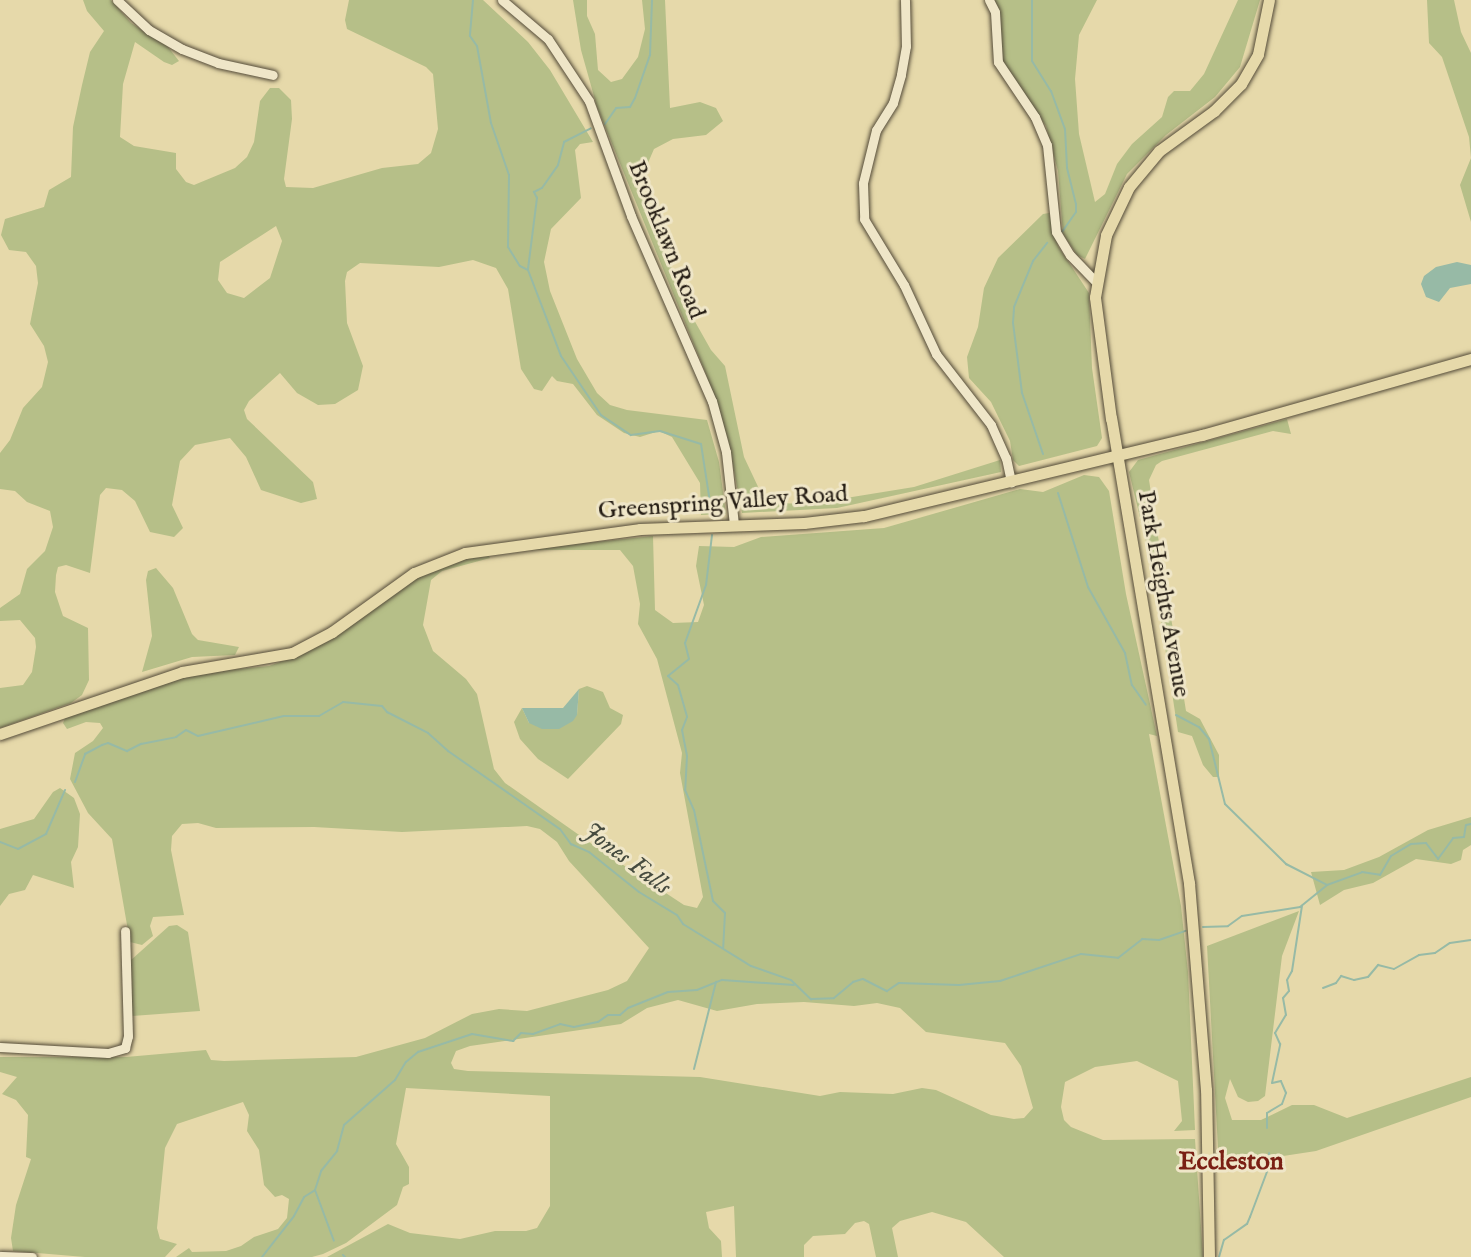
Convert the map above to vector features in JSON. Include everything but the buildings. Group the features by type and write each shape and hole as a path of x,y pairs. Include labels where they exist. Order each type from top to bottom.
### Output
{"main road":[{"name":"Park Heights Avenue","path":"1209,1257 1206,1090 1197,950 1176,799 1098,333 1096,282 1106,235 1129,187 1159,151 1214,111 1241,84 1258,54 1269,0"},
{"name":"Greenspring Valley Road","path":"0,734 182,672 292,653 332,632 414,573 446,558 521,542 597,533 804,523 864,516 1117,456 1471,359"}],"street":[{"path":"117,0 149,30 182,49 218,63 273,75"},
{"name":"Brooklawn Road","path":"502,0 548,39 589,101 631,216 712,401 726,452 734,525"},
{"path":"905,0 906,46 901,75 893,103 876,130 863,183 864,219 904,285 936,354 991,425 1006,458 1011,482"},
{"path":"989,0 995,12 998,62 1035,117 1047,145 1056,232 1070,255 1096,282"},
{"path":"0,1047 108,1053 125,1048 128,1036 125,931"},
{"path":"0,1256 32,1257"}],"green space":[{"path":"83,0 111,0 131,23 168,47 179,61 172,65 164,62 135,42 123,84 120,137 134,146 176,153 176,169 186,182 194,185 235,168 247,157 254,142 260,101 270,88 279,88 291,100 292,119 284,179 286,187 313,188 382,168 418,164 431,153 438,129 433,74 426,67 347,29 345,20 349,0 483,0 528,42 550,70 593,142 580,144 575,150 581,198 551,229 544,262 550,291 577,359 597,393 610,405 707,420 719,462 726,514 701,515 700,483 672,437 659,431 640,437 624,433 597,415 573,384 557,381 552,376 542,391 534,389 521,369 508,289 496,268 473,260 439,267 360,263 347,272 345,281 347,323 363,366 358,390 335,404 318,405 297,393 280,373 249,401 244,410 247,419 313,482 317,499 301,503 261,490 246,457 230,438 195,445 180,461 172,505 183,528 174,537 150,532 135,501 122,490 106,488 100,495 90,573 66,565 58,567 56,575 55,592 63,616 88,628 89,680 82,695 71,703 0,728 0,688 23,685 32,672 36,647 35,638 20,620 0,621 0,608 20,594 27,569 45,551 53,527 50,511 27,502 15,491 0,489 0,453 10,440 23,408 42,387 48,362 44,346 30,324 38,283 36,266 26,252 9,250 1,235 5,219 44,207 49,190 71,177 73,127 82,85 90,52 104,31 87,11","holes":["276,226 282,241 270,278 244,298 227,293 218,280 220,262"]},
{"path":"573,0 587,0 587,16 595,34 598,70 611,82 622,79 638,57 645,29 642,0 665,0 670,108 700,102 716,108 723,121 706,135 673,139 654,149 638,186 689,311 711,350 725,366 744,457 761,493 776,503 809,504 914,487 1000,460 1001,472 837,508 742,513 728,439 706,374 597,107 581,50"},
{"path":"995,0 1097,0 1079,35 1075,79 1079,134 1095,202 1105,194 1117,164 1132,144 1162,117 1168,97 1174,91 1190,91 1204,74 1238,0 1260,0 1240,67 1215,97 1166,135 1127,174 1085,259 1077,255 1063,234 1058,171 1046,126 997,58"},
{"path":"1427,0 1454,0 1461,32 1471,53 1471,158 1469,137 1442,57 1429,43"},
{"path":"1471,158 1471,222 1460,185"},
{"path":"1049,213 1058,246 1089,293 1092,368 1102,438 1097,446 1019,466 1013,460 1010,441 991,402 969,378 967,357 978,327 984,288 998,258 1043,214"},
{"path":"1287,419 1291,434 1273,431 1162,461 1156,465 1149,480 1186,711 1200,719 1219,755 1219,777 1213,777 1203,765 1192,736 1178,732 1154,575 1129,472 1138,460"},
{"path":"1084,475 1099,477 1109,491 1126,594 1157,736 1149,734 1181,906 1188,972 1195,1130 1174,1131 1182,1121 1178,1081 1137,1061 1095,1067 1065,1082 1061,1107 1064,1120 1071,1127 1103,1140 1195,1139 1203,1257 1004,1257 966,1222 932,1212 900,1221 892,1228 898,1257 876,1257 869,1224 864,1221 855,1223 845,1234 813,1236 804,1245 804,1257 736,1257 734,1206 706,1212 709,1228 721,1241 722,1257 327,1257 388,1224 410,1233 460,1239 495,1231 526,1231 537,1228 550,1206 550,1096 406,1088 396,1144 409,1167 409,1184 403,1187 397,1205 346,1243 323,1254 312,1257 176,1257 189,1248 192,1252 226,1251 241,1246 254,1237 278,1229 287,1218 289,1199 282,1195 275,1197 264,1185 259,1150 247,1131 249,1115 243,1102 177,1124 165,1148 157,1228 160,1239 177,1244 165,1257 85,1257 13,1251 11,1238 16,1205 31,1159 26,1157 28,1115 16,1100 2,1094 17,1077 0,1072 0,1057 126,1057 206,1050 211,1060 224,1061 356,1057 425,1038 472,1014 499,1009 527,1011 608,990 627,981 649,948 569,861 557,842 540,829 527,826 402,832 314,827 216,828 198,823 182,824 172,836 171,850 184,915 153,917 150,926 153,936 142,945 130,942 112,839 88,813 70,779 75,753 93,741 103,728 100,723 86,722 67,729 63,723 66,716 199,673 269,666 304,653 424,572 487,553 490,558 442,571 431,580 423,625 433,651 466,679 477,694 494,769 505,783 599,849 684,905 697,908 703,897 680,773 682,753 657,659 638,624 640,604 633,566 620,550 518,550 653,536 655,610 673,623 698,622 704,605 696,566 699,546 734,547 761,537 884,528 1020,489 1043,492","holes":["678,1000 717,1011 757,1004 804,1002 854,1006 877,1003 900,1008 926,1032 1005,1043 1021,1066 1033,1108 1024,1118 1014,1119 991,1115 936,1090 922,1088 893,1094 840,1092 820,1096 700,1077 468,1071 454,1069 451,1063 456,1051 470,1046 621,1024 647,1008"]},
{"path":"156,568 173,588 192,634 198,640 239,647 235,655 192,657 142,672 152,636 146,580 148,571"},
{"path":"587,686 603,692 610,708 623,715 621,724 568,779 538,759 520,739 514,722 522,708 529,723 577,715 579,689"},
{"path":"60,788 74,798 80,814 78,847 71,862 74,888 33,875 25,890 9,894 0,906 0,829 34,819 53,792"},
{"path":"1471,817 1471,845 1463,850 1461,860 1451,864 1416,859 1373,883 1344,890 1320,905 1311,872 1344,870 1379,857 1428,830"},
{"path":"1299,911 1282,956 1265,1096 1248,1102 1238,1097 1230,1079 1225,1098 1232,1120 1261,1120 1292,1105 1314,1105 1347,1118 1471,1077 1471,1097 1316,1151 1219,1166 1207,946"},
{"path":"177,925 188,932 200,1011 132,1016 131,960 169,926"}],"shaded area":[{"path":"1457,262 1471,265 1471,284 1450,288 1439,302 1426,297 1421,284 1424,276 1436,267"},
{"path":"579,689 577,715 573,721 559,729 542,729 529,723 522,708 563,708"}],"waterway":[{"path":"473,0 470,36 477,46 491,123 509,175 508,247 520,266 528,270 561,356 601,415 631,435 660,431 701,444 712,515"},
{"path":"605,124 616,108 630,107 635,98 650,55 652,0"},
{"path":"1032,0 1032,61 1051,91 1065,129 1067,168 1076,204 1076,212 1062,232"},
{"path":"528,269 537,198 534,192 542,188 558,165 564,142 591,128"},
{"path":"1043,454 1022,393 1013,323 1014,307 1033,261 1047,243"},
{"path":"1058,493 1088,587 1125,653 1132,685 1146,705"},
{"path":"712,535 706,585 685,643 689,659 668,676 678,685 687,717 682,730 687,756 685,790 694,810 713,901 725,913 723,948"},
{"name":"Jones Falls","path":"75,782 85,754 108,743 127,751 141,744 176,737 186,730 198,736 284,716 319,716 343,702 382,706 387,712 428,733 448,751 560,829 571,844 589,852 639,892 677,915 683,924 751,966 791,980 811,999 834,998 853,982 863,979 887,991 899,983 959,985 1000,981 1081,954 1118,958 1142,939 1159,940 1185,931"},
{"path":"1176,715 1199,727 1209,739 1225,804 1286,864 1327,885"},
{"name":"Jones Falls","path":"0,842 18,849 46,834 65,790"},
{"name":"Jones Falls","path":"1203,927 1228,926 1242,916 1300,907 1327,885 1362,872 1380,875 1391,856 1411,844 1426,843 1438,859 1453,838 1464,837 1466,825 1471,824"},
{"path":"1267,1128 1267,1113 1282,1104 1286,1093 1281,1081 1272,1083 1280,1044 1275,1033 1286,1015 1283,998 1289,991 1287,980 1292,971 1302,906"},
{"path":"1323,988 1336,983 1341,976 1354,980 1368,977 1378,965 1394,969 1419,955 1435,953 1450,943 1471,940"},
{"path":"262,1257 294,1216 304,1197 315,1190 321,1171 337,1151 344,1125 395,1080 406,1062 418,1052 472,1034 513,1041 521,1033 533,1034 560,1024 574,1027 598,1022 608,1015 620,1015 628,1008 668,992 697,990 722,980 794,985"},
{"path":"694,1069 716,982"},
{"path":"1219,1257 1224,1240 1247,1224 1268,1169 1269,1153"},
{"path":"315,1190 334,1241"}],"district":[{"name":"Eccleston","path":"1231,1162"}]}
